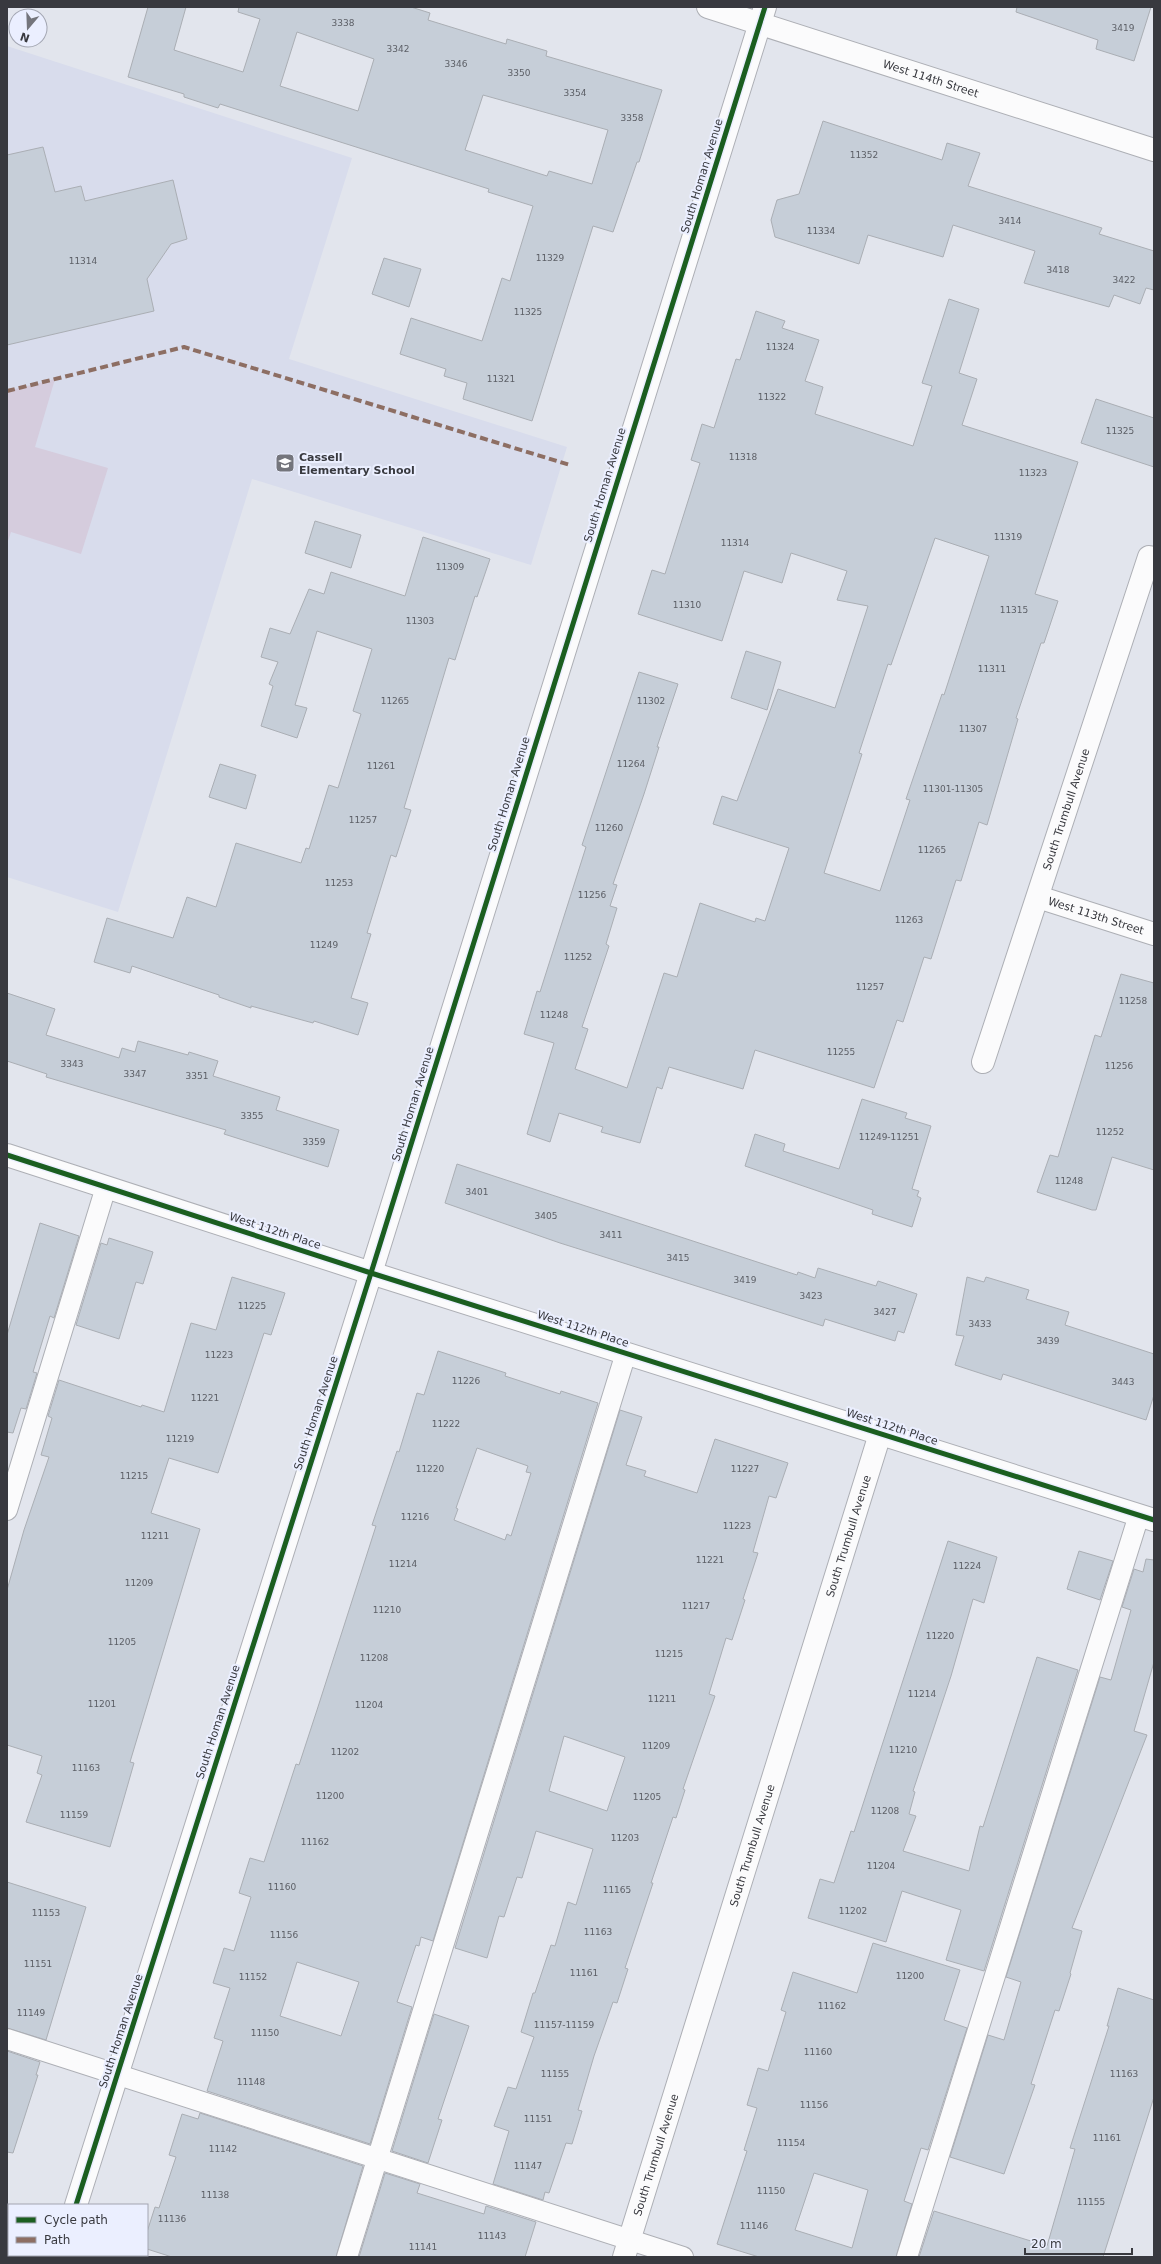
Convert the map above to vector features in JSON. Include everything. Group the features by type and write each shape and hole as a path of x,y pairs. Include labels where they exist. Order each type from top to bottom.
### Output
{"street":[{"name":"West 114th Street","path":"708,7 762,15 1154,150"},
{"name":"South Homan Avenue","path":"76,2204 371,1273 762,15"},
{"name":"South Trumbull Avenue","path":"983,1062 1149,557"},
{"name":"West 113th Street","path":"1038,897 1154,934"},
{"name":"West 112th Place","path":"7,1155 371,1273 1146,1518"},
{"name":"South Trumbull Avenue","path":"627,2248 880,1434"}],"lane":[{"path":"7,1510 106,1188"},
{"path":"346,2257 378,2158 626,1353"},
{"path":"907,2257 1146,1518"},
{"path":"7,2038 378,2158 627,2248 683,2257"}],"shaded area":[{"name":"Cassell Elementary School","path":"7,46 8,48 13,48 352,158 289,359 567,447 531,565 252,479 118,912 7,877"},
{"path":"55,379 35,447 108,468 81,554 11,532 7,544 7,391"}],"building":[{"path":"148,7 186,7 174,50 243,72 260,19 238,12 239,7 411,7 430,13 428,20 506,44 507,39 547,51 546,56 662,90 639,162 637,162 613,232 593,226 532,421 463,399 467,383 444,376 446,369 400,354 411,318 482,341 502,278 510,281 533,206 488,192 489,189 220,104 218,108 184,97 184,94 128,77","holes":["297,32 374,59 358,111 280,86","483,95 608,130 592,184 549,171 547,176 465,150"]},
{"path":"1017,7 1151,7 1134,61 1096,49 1098,40 1016,12"},
{"path":"823,121 942,160 947,143 980,153 968,186 1102,228 1099,234 1154,251 1154,290 1146,288 1140,304 1114,295 1109,307 1024,283 1035,251 953,225 943,257 868,235 859,264 775,237 771,220 777,200 799,194"},
{"path":"43,147 55,192 81,186 85,201 173,180 187,239 171,244 147,279 154,311 7,345 7,155"},
{"path":"384,258 421,269 409,307 372,294"},
{"path":"949,299 979,309 959,373 977,379 962,425 1078,462 1035,594 1058,601 1044,643 1041,643 1016,718 1018,719 987,825 979,822 961,881 956,880 931,959 924,957 903,1022 897,1020 874,1088 755,1050 743,1089 669,1067 662,1089 657,1087 640,1143 601,1132 603,1127 559,1113 550,1142 527,1134 554,1043 524,1034 537,991 540,992 586,847 582,845 639,672 678,684 657,747 659,747 644,794 613,884 617,885 610,906 617,908 606,944 609,946 582,1027 588,1029 575,1069 627,1088 664,973 677,977 700,903 755,922 756,918 765,921 789,848 713,824 722,796 737,801 778,689 835,708 868,606 837,600 847,571 791,553 782,583 744,571 722,641 638,614 652,570 665,574 700,463 691,460 702,424 714,428 736,359 740,360 756,311 785,321 782,328 819,340 805,381 823,387 815,414 913,446 932,386 922,383","holes":["935,538 989,556 944,695 942,694 906,799 910,800 880,891 824,873 862,754 859,753 888,664 891,665"]},
{"path":"1096,399 1154,418 1154,467 1081,443"},
{"path":"315,521 361,535 351,568 305,553"},
{"path":"423,537 490,559 477,597 475,596 455,660 449,658 404,808 411,810 396,857 391,855 367,933 371,934 351,998 368,1003 358,1035 314,1021 313,1023 251,1006 251,1008 219,997 219,995 132,966 130,973 94,962 107,918 173,938 187,897 216,907 236,843 301,863 306,848 309,849 329,785 338,788 361,714 353,711 372,649 317,631 295,705 307,708 297,738 261,726 273,686 269,684 278,662 261,657 270,628 290,634 309,589 324,594 331,572 405,596"},
{"path":"746,651 781,662 767,710 731,698"},
{"path":"220,764 256,775 246,809 209,797"},
{"path":"1121,974 1154,983 1154,1170 1112,1157 1096,1210 1092,1210 1037,1192 1050,1155 1058,1157 1095,1035 1101,1037"},
{"path":"7,993 55,1009 46,1035 119,1058 122,1048 135,1052 138,1041 188,1055 189,1052 218,1061 213,1076 280,1097 276,1110 339,1130 328,1167 224,1134 226,1130 46,1077 47,1074 7,1061"},
{"path":"862,1099 907,1113 905,1118 931,1126 912,1189 919,1191 917,1196 921,1198 912,1227 872,1214 873,1210 745,1166 755,1134 785,1144 783,1151 839,1169"},
{"path":"457,1164 797,1275 798,1272 815,1278 818,1268 876,1286 878,1281 917,1294 904,1333 898,1331 895,1341 825,1319 823,1326 560,1243 445,1203"},
{"path":"40,1223 79,1236 54,1318 50,1316 33,1372 37,1373 26,1409 21,1408 13,1433 7,1432 7,1335"},
{"path":"109,1238 153,1252 143,1284 136,1282 119,1339 76,1325 101,1243 107,1245"},
{"path":"232,1277 285,1293 271,1335 264,1333 218,1473 169,1458 151,1513 200,1529 130,1762 134,1763 110,1847 26,1822 42,1775 37,1773 42,1756 7,1745 7,1590 24,1530 49,1457 41,1455 52,1418 48,1416 59,1380 141,1407 142,1405 164,1412 191,1323 216,1330"},
{"path":"967,1277 984,1282 986,1277 1029,1290 1026,1299 1069,1312 1065,1325 1154,1354 1154,1395 1146,1420 1003,1374 1001,1380 955,1365 964,1336 956,1335"},
{"path":"438,1351 506,1373 505,1376 560,1394 561,1391 598,1403 433,1941 421,1937 419,1946 416,1945 397,2002 412,2007 370,2144 207,2091 223,2041 214,2038 230,1988 213,1983 224,1948 234,1951 251,1897 239,1893 250,1858 264,1862 296,1764 299,1765 317,1710 376,1526 372,1525 397,1451 399,1452 417,1393 424,1395","holes":["477,1448 528,1466 526,1472 531,1473 511,1536 507,1534 505,1540 454,1520 458,1509 456,1508","297,1962 359,1982 341,2036 280,2016"]},
{"path":"620,1410 642,1417 626,1465 646,1471 644,1476 697,1493 715,1439 788,1463 776,1498 769,1496 753,1552 758,1553 743,1599 745,1600 732,1640 726,1638 709,1694 715,1696 683,1789 685,1790 676,1818 673,1817 651,1883 653,1883 625,1968 628,1969 617,2003 613,2002 594,2056 578,2110 582,2111 572,2144 566,2143 549,2193 545,2192 543,2200 493,2184 509,2131 494,2126 508,2087 516,2089 534,2037 521,2032 533,1993 535,1993 551,1945 555,1946 568,1902 576,1905 593,1849 536,1831 522,1878 517,1877 504,1917 499,1916 487,1958 455,1948","holes":["564,1736 625,1757 607,1811 549,1791"]},
{"path":"948,1541 997,1557 984,1603 973,1599 951,1676 913,1791 915,1792 909,1814 916,1816 903,1851 969,1871 980,1826 983,1827 1037,1657 1078,1670 984,1971 946,1960 961,1910 902,1891 886,1942 808,1918 820,1879 834,1883 851,1831 854,1832"},
{"path":"1079,1551 1113,1561 1100,1600 1067,1589"},
{"path":"1146,1559 1154,1560 1154,1662 1134,1731 1147,1735 1072,1928 1082,1931 1070,1973 1071,1974 1059,2011 1055,2010 1031,2084 1035,2085 1004,2174 950,2157 988,2035 1004,2040 1021,1982 1006,1977 1100,1677 1111,1680 1131,1610 1122,1607 1134,1569 1143,1572"},
{"path":"7,1882 86,1907 46,2040 7,2028"},
{"path":"873,1943 960,1970 944,2020 967,2028 928,2150 921,2148 904,2201 912,2204 896,2257 759,2257 717,2244 747,2151 744,2150 757,2108 747,2105 758,2068 768,2071 786,2012 781,2010 793,1972 857,1993","holes":["814,2173 868,2190 852,2248 795,2230"]},
{"path":"1118,1988 1154,2000 1154,2097 1103,2257 919,2257 934,2211 1047,2246 1075,2149 1070,2148 1109,2026 1107,2026"},
{"path":"434,2014 469,2026 438,2119 442,2120 428,2163 392,2151"},
{"path":"7,2051 40,2062 36,2075 38,2075 13,2153 7,2152"},
{"path":"200,2113 363,2166 336,2257 172,2257 148,2249 148,2229 155,2207 159,2208 176,2157 169,2155 182,2114 198,2119"},
{"path":"385,2173 420,2184 417,2193 484,2214 486,2206 536,2222 525,2257 359,2257"}],"marked path":[{"path":"7,391 184,347 570,465"}],"cycle path":[{"path":"76,2204 371,1273 765,7"},
{"path":"7,1155 371,1273 1154,1520"}],"place":[{"name":"Cassell Elementary School","path":"285,463"}]}
